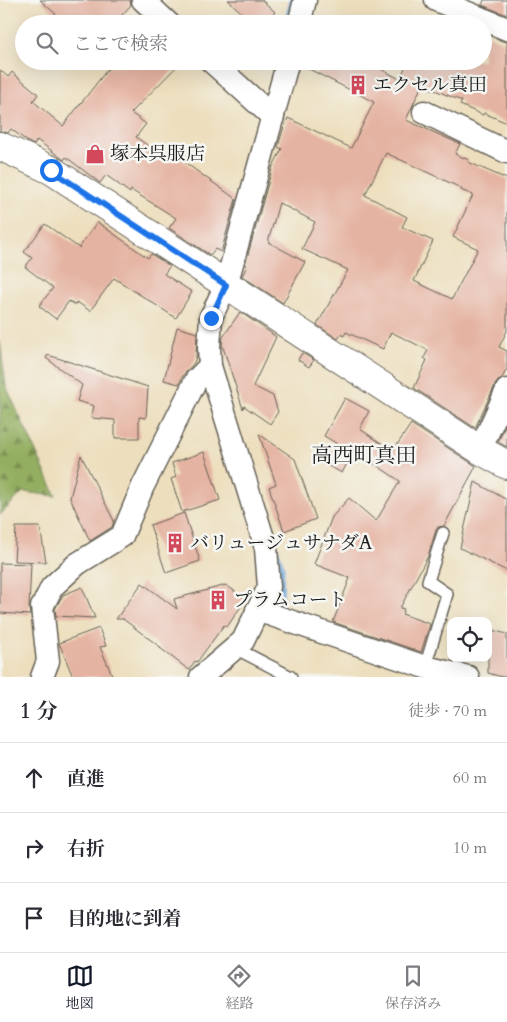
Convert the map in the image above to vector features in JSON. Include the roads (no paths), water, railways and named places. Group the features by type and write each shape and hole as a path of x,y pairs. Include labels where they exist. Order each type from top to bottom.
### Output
{"street":[{"path":"143,0 159,15"},
{"path":"301,15 305,0"},
{"path":"436,0 473,15"},
{"path":"492,23 507,29"},
{"path":"221,70 273,117"},
{"path":"201,677 243,641 269,587 266,548 210,366 209,347 211,318 226,285 286,70"},
{"path":"424,112 507,152"},
{"path":"0,146 51,170 480,450 507,465"},
{"path":"42,677 48,661 42,607 52,587 77,564 122,536 143,486 196,380 210,366"},
{"path":"480,450 507,390"},
{"path":"257,610 425,666 468,677"}],"lane":[{"path":"425,666 447,594 428,581 443,533"},
{"path":"235,648 291,677"}],"waterway":[{"path":"289,15 293,0"},
{"path":"275,548 281,566 280,602"}],"place":[{"name":"エクセル真田","path":"358,85"},
{"name":"塚本呉服店","path":"95,154"},
{"name":"バリュージュサナダA","path":"175,543"},
{"name":"プラムコート","path":"218,600"}],"district":[{"name":"高西町真田","path":"364,455"}]}
